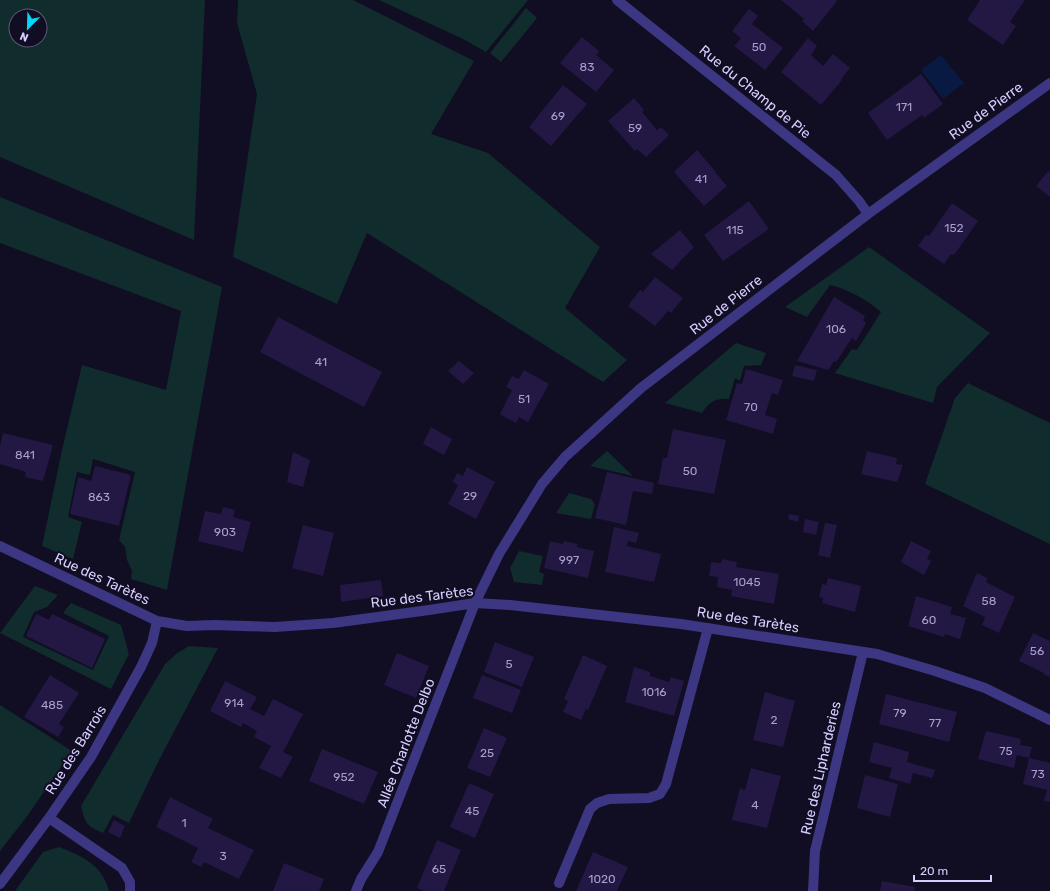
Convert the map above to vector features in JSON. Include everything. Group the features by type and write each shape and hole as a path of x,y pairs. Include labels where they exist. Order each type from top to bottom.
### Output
{"street":[{"name":"Rue du Champ de Pie","path":"617,0 836,175 859,201 868,214"},
{"name":"Rue de Pierre","path":"475,603 499,554 542,484 565,457 641,388 868,214 1050,83"},
{"name":"Rue des Tarètes","path":"0,546 157,621 187,626 214,625 274,628 333,623 475,603 510,605 708,628 863,652 935,671 985,688 1050,720"},
{"name":"Allée Charlotte Delbo","path":"356,891 361,879 378,852 475,603"},
{"name":"Rue des Barrois","path":"0,884 49,818 91,757 141,667 152,643 157,621"},
{"path":"560,883 590,809 597,803 609,798 649,798 660,794 666,784 708,628"},
{"name":"Rue des Lipharderies","path":"813,891 815,851 863,652"},
{"path":"49,818 122,868 130,882 130,891"}],"green space":[{"path":"0,0 205,0 194,240 0,157"},
{"path":"238,0 353,0 474,61 431,134 488,153 600,247 565,308 627,360 603,382 367,233 337,304 233,257 257,94 237,23"},
{"path":"379,0 528,0 486,52 463,39"},
{"path":"526,8 537,18 501,62 490,53"},
{"path":"0,197 222,287 167,590 131,579 132,571 127,560 125,547 119,540 135,472 93,459 90,475 77,472 68,517 82,522 73,559 42,546 82,365 166,390 181,311 0,243"},
{"path":"869,247 990,333 937,387 933,403 835,373 852,349 857,350 881,312 870,303 844,289 830,285 807,317 785,307"},
{"path":"736,343 766,353 761,365 744,366 740,381 735,378 729,399 720,399 713,402 707,406 702,413 665,403"},
{"path":"968,383 1050,423 1050,544 925,484 955,398"},
{"path":"607,451 633,476 590,466"},
{"path":"569,493 591,499 595,504 591,519 556,513"},
{"path":"519,551 543,556 539,572 544,574 542,585 514,582 510,568"},
{"path":"35,586 58,595 47,607 34,612 23,637 93,670 109,636 63,613 71,603 121,625 129,654 111,689 0,633"},
{"path":"189,646 218,648 158,762 129,823 113,815 103,833 98,831 88,824 81,806 165,664 176,654"},
{"path":"0,705 72,751 28,815 0,851"},
{"path":"59,847 84,858 96,868 102,874 109,891 15,891 43,852"}],"water":[{"path":"941,55 964,83 943,99 921,70"}],"building":[{"path":"781,0 837,1 813,31 802,21 804,19"},
{"path":"980,0 1025,0 1010,22 1016,26 1003,45 967,20"},
{"path":"749,9 758,16 752,24 783,48 765,70 734,46 741,38 732,31"},
{"path":"582,37 599,51 596,55 614,70 596,92 560,63"},
{"path":"808,38 817,46 811,55 823,66 833,54 850,68 821,105 781,72"},
{"path":"921,74 943,104 924,118 922,115 887,140 868,113"},
{"path":"563,85 587,104 551,146 529,127"},
{"path":"634,98 644,110 642,112 657,130 661,127 669,135 646,157 637,149 635,151 608,121"},
{"path":"697,150 727,186 704,206 674,172"},
{"path":"1048,171 1050,172 1050,197 1036,186"},
{"path":"749,201 769,229 723,261 704,235"},
{"path":"952,203 978,221 954,255 951,254 944,264 918,246 926,235 929,236"},
{"path":"680,230 694,247 672,270 651,254"},
{"path":"655,277 683,298 671,313 668,311 655,326 628,306 640,290 643,292"},
{"path":"834,297 865,316 863,320 866,323 856,341 852,338 836,362 834,361 828,370 797,361"},
{"path":"278,317 382,372 364,407 260,352"},
{"path":"459,361 474,373 463,384 448,371"},
{"path":"795,365 817,370 814,381 792,376"},
{"path":"746,369 783,380 778,395 772,393 765,415 777,419 773,434 726,420 737,383 742,384"},
{"path":"524,370 549,384 528,422 519,417 516,423 500,414 512,390 506,387 512,376 519,379"},
{"path":"431,427 452,439 444,455 423,444"},
{"path":"673,429 726,440 714,494 658,484 663,458 667,458"},
{"path":"3,433 53,445 43,481 25,477 26,472 0,464 0,446"},
{"path":"867,451 897,458 896,464 903,465 897,482 861,474"},
{"path":"293,452 310,460 303,487 287,482"},
{"path":"95,466 131,475 119,526 70,514 78,477 91,481"},
{"path":"467,467 495,482 476,519 448,504 458,485 453,482 457,473 463,476"},
{"path":"607,472 654,483 652,494 633,491 626,525 595,518"},
{"path":"223,507 235,510 233,517 251,522 243,552 198,541 205,511 221,514"},
{"path":"789,514 799,516 798,522 788,519"},
{"path":"805,519 819,522 816,535 803,532"},
{"path":"825,523 837,525 830,558 818,555"},
{"path":"303,525 334,533 323,576 292,568"},
{"path":"614,527 639,533 636,543 628,541 627,546 661,554 654,582 605,572"},
{"path":"550,541 563,544 564,541 577,544 577,547 594,551 588,578 544,568"},
{"path":"911,541 931,551 927,559 931,561 924,575 901,562"},
{"path":"722,559 737,562 736,567 779,574 774,604 731,596 732,590 717,587 718,577 709,576 711,562 721,563"},
{"path":"977,573 987,578 986,582 1015,597 999,633 982,625 985,617 963,606"},
{"path":"828,578 861,586 855,612 822,603 823,598 819,597 822,584 826,585"},
{"path":"381,580 383,596 341,602 340,585"},
{"path":"916,596 952,607 950,614 966,618 960,639 945,634 944,637 908,626"},
{"path":"36,614 49,620 52,614 105,639 92,668 26,636"},
{"path":"1033,633 1050,641 1050,677 1019,661"},
{"path":"495,642 534,657 522,687 484,672"},
{"path":"397,653 429,666 416,698 384,685"},
{"path":"583,655 607,666 588,710 586,709 581,720 563,712 568,701 564,699"},
{"path":"634,667 650,672 650,676 669,682 671,677 684,681 674,716 625,702"},
{"path":"50,675 79,693 59,724 64,727 58,737 24,717"},
{"path":"482,675 521,690 512,713 473,698"},
{"path":"225,681 257,697 250,709 264,716 273,699 303,714 283,752 293,757 281,778 259,768 271,746 254,737 257,731 243,723 241,727 210,711"},
{"path":"765,692 795,701 783,747 753,740"},
{"path":"886,694 957,712 949,742 879,724"},
{"path":"484,728 507,738 490,777 467,768"},
{"path":"986,731 1021,739 1020,745 1032,747 1029,758 1017,755 1014,768 978,759"},
{"path":"874,742 909,752 907,762 935,770 932,778 913,773 910,784 889,778 892,768 869,762"},
{"path":"322,749 378,772 364,804 309,781"},
{"path":"1029,758 1050,763 1050,802 1044,801 1047,790 1023,784"},
{"path":"751,768 781,776 767,828 732,820 740,788 745,790"},
{"path":"865,775 898,784 890,817 857,808"},
{"path":"469,783 494,794 475,838 450,827"},
{"path":"170,797 213,819 208,828 254,850 239,879 204,862 201,867 191,862 198,848 156,827"},
{"path":"114,820 125,826 120,838 108,832"},
{"path":"437,840 461,850 444,891 424,891 417,888"},
{"path":"593,852 628,867 617,891 576,891"},
{"path":"284,863 324,879 319,891 273,891"},
{"path":"882,881 915,887 914,891 880,891"}]}
